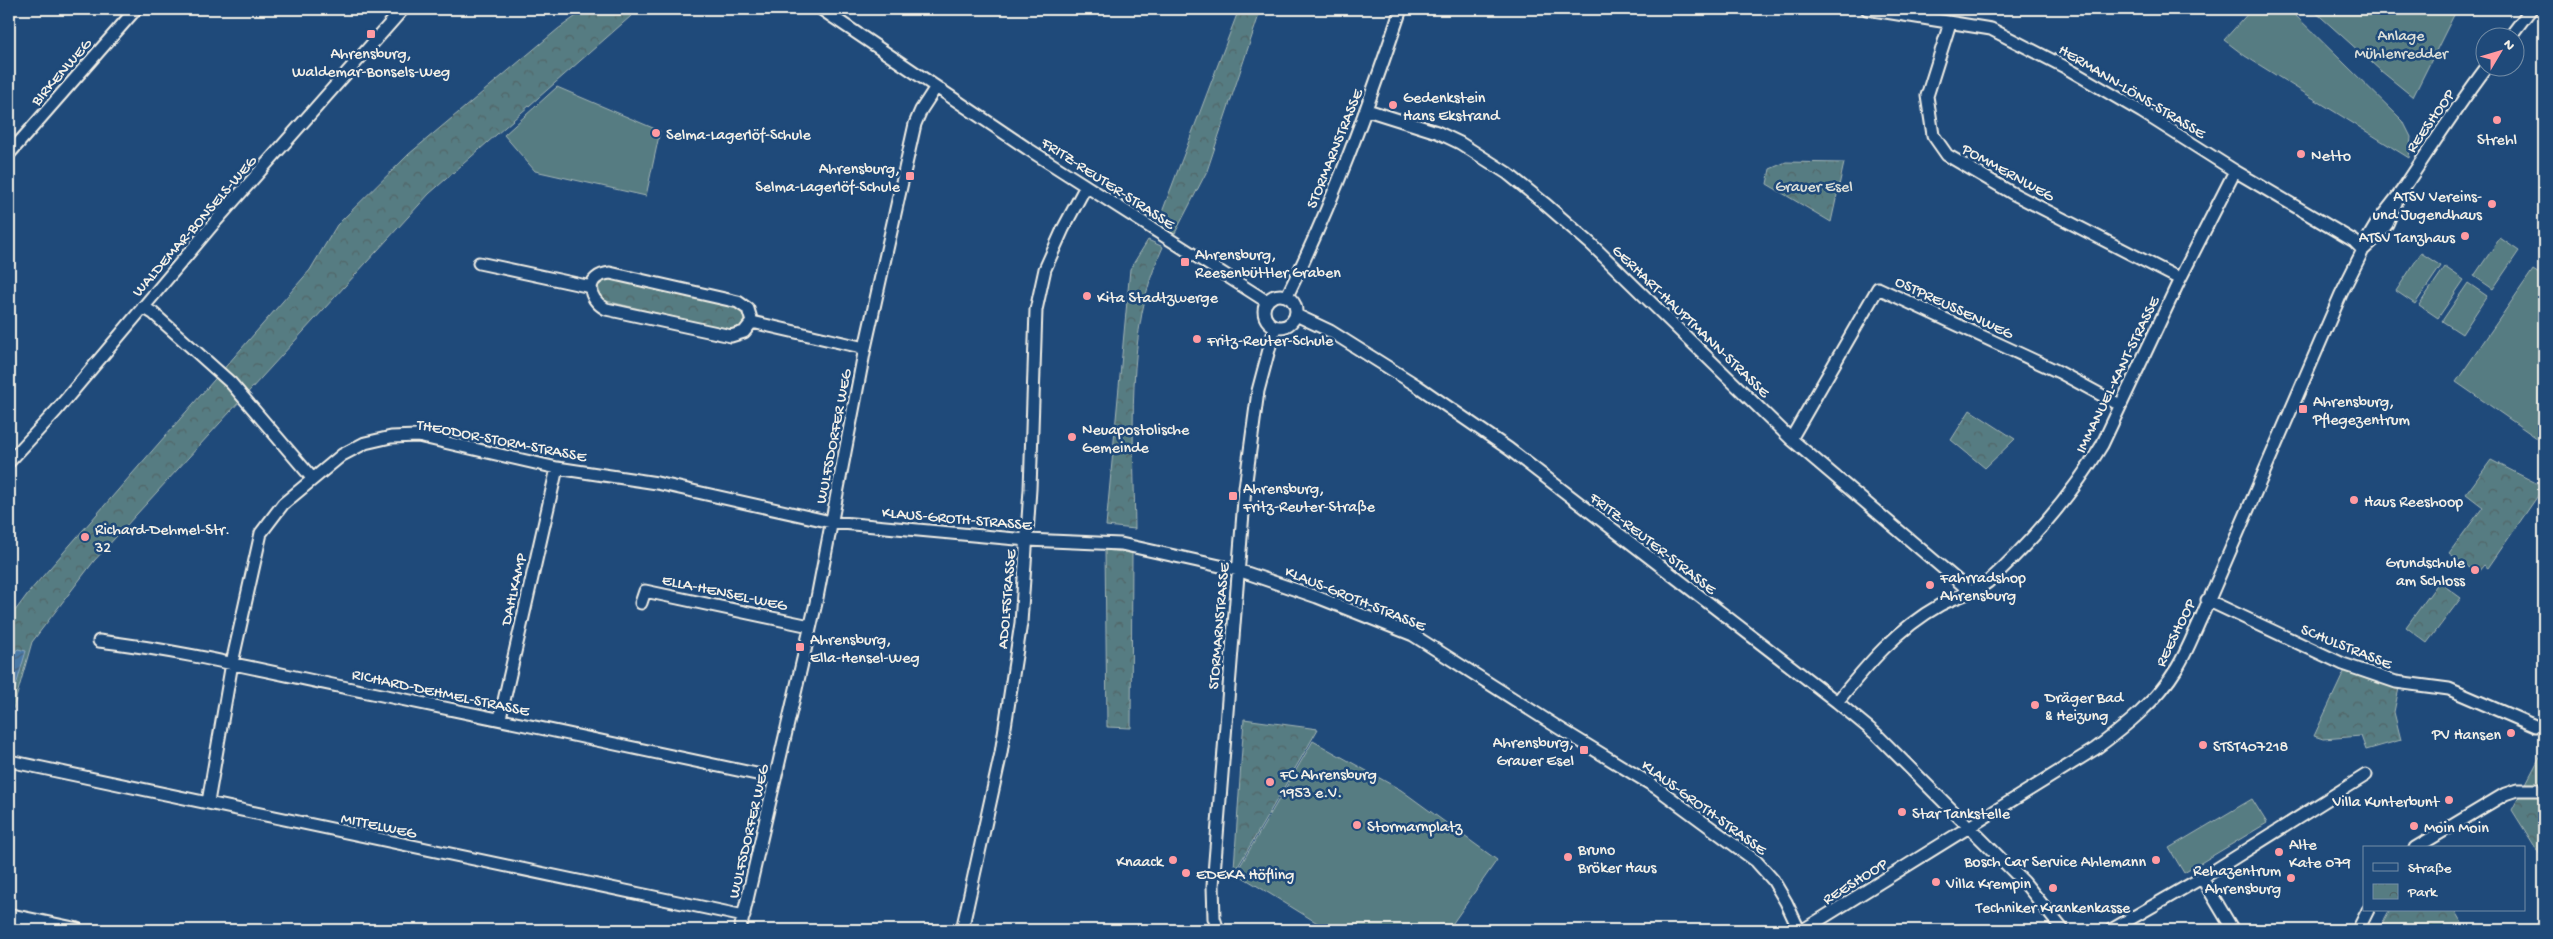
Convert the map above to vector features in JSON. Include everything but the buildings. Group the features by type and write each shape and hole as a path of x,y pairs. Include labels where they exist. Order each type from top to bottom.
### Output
{"main road":[{"path":"9,916 76,930"}],"street":[{"name":"BIRKENWEG","path":"9,154 136,9"},
{"name":"WALDEMAR-BONSELS-WEG","path":"9,462 56,411 143,307 402,9"},
{"path":"821,9 936,87"},
{"name":"STORMARNSTRASSE","path":"1286,296 1320,225 1367,110 1401,9"},
{"name":"HERMANN-LÖNS-STRASSE","path":"1867,9 1991,29 2053,61 2142,112 2235,171 2354,241 2363,249"},
{"path":"2517,28 2531,9"},
{"name":"POMMERNWEG","path":"1950,22 1927,96 1933,135 1947,154 2012,193 2180,279"},
{"name":"REESHOOP","path":"1804,930 2095,749 2134,717 2161,689 2177,668 2363,249 2378,236 2387,224 2400,193 2479,78"},
{"name":"FRITZ-REUTER-STRASSE","path":"936,87 1266,301"},
{"name":"WULFSDORFER WEG","path":"740,930 810,626 865,348 915,124 921,110 936,87"},
{"name":"GERHART-HAUPTMANN-STRASSE","path":"1367,110 1438,132 1460,143 1515,179 1591,244 1791,438 1971,592"},
{"name":"IMMANUEL-KANT-STRASSE","path":"1837,702 1881,649 1902,630 1939,605 1971,592 1988,582 2007,564 2076,484 2102,445 2180,279 2235,171"},
{"name":"ADOLFSTRASSE","path":"962,930 1007,714 1021,623 1027,540 1036,310 1045,269 1063,229 1086,186"},
{"path":"479,263 591,287"},
{"path":"610,273 620,275 738,302 748,310 752,322 744,332 731,336 606,309 596,304 592,297 591,287 594,278 599,275 610,273"},
{"name":"OSTPREUSSENWEG","path":"1791,438 1878,288 2059,372 2120,405"},
{"path":"1274,295 1286,296 1295,304 1296,315 1288,325 1275,326 1264,317 1263,308 1266,301 1274,295"},
{"path":"143,307 153,313 231,383 312,478"},
{"name":"FRITZ-REUTER-STRASSE","path":"1296,315 1330,331 1416,385 1504,445 1837,702 1876,734 1969,826 2024,882 2064,930"},
{"path":"752,322 865,348"},
{"name":"STORMARNSTRASSE","path":"1218,930 1214,918 1213,886 1238,570 1258,391 1275,326"},
{"name":"THEODOR-STORM-STRASSE","path":"208,802 232,664 261,533 283,504 312,478 342,455 358,447 391,437 418,436 557,468 657,483 831,522"},
{"name":"DAHLKAMP","path":"500,718 557,468"},
{"name":"KLAUS-GROTH-STRASSE","path":"831,522 1027,540 1121,544 1238,570 1317,597 1413,635 1657,788 1756,861 1773,880 1799,930"},
{"name":"ELLA-HENSEL-WEG","path":"641,603 645,590 810,626"},
{"name":"SCHULSTRASSE","path":"2207,600 2343,664 2396,682 2449,689 2535,726"},
{"name":"RICHARD-DEHMEL-STRASSE","path":"99,641 134,645 500,718 775,778"},
{"name":"MITTELWEG","path":"9,761 208,802 342,833 744,916"},
{"path":"2111,930 2202,878 2366,775"},
{"path":"2418,846 2505,794 2516,790 2543,790"},
{"path":"2202,878 2233,930"},
{"path":"2358,930 2367,912"}],"green space":[{"path":"586,9 639,9 429,194 94,561 32,642 9,723 9,619 29,592 310,270 337,225 409,154 558,29"},
{"path":"1239,9 1261,9 1207,171 1173,237 1156,228"},
{"path":"2252,9 2289,9 2403,121 2411,137 2409,158 2245,56 2224,40"},
{"name":"Anlage Mühlenredder","path":"2312,9 2457,9 2413,97"},
{"path":"557,87 660,131 646,196 535,171 504,135"},
{"name":"Grauer Esel","path":"1786,162 1844,163 1831,222 1767,184 1770,169"},
{"path":"2500,238 2519,251 2493,289 2474,276"},
{"path":"1148,240 1163,247 1151,279 1142,313 1137,349 1133,423 1135,529 1106,526 1130,269"},
{"path":"2421,253 2441,266 2415,304 2396,291"},
{"path":"2445,267 2464,280 2438,318 2419,305"},
{"path":"2533,270 2544,277 2544,443 2456,382"},
{"path":"608,278 739,307 744,316 742,326 729,330 602,300 598,286"},
{"path":"2468,283 2487,296 2462,334 2442,321"},
{"path":"1970,410 2015,439 1985,468 1951,440"},
{"path":"2491,460 2544,487 2488,568 2484,565 2477,573 2449,553 2483,507 2466,494"},
{"path":"1105,550 1132,553 1131,728 1107,727"},
{"path":"2439,582 2461,598 2427,643 2406,627"},
{"path":"2345,670 2399,688 2394,712 2401,740 2366,750 2361,736 2323,739 2314,736"},
{"path":"1244,719 1318,729 1237,868 1234,868"},
{"name":"Stormarnplatz","path":"1313,741 1401,790 1497,860 1448,930 1316,930 1319,924 1236,873"},
{"path":"2544,749 2544,861 2512,810"},
{"path":"2252,799 2267,823 2184,873 2169,848"},
{"path":"2389,912 2455,912 2466,930 2379,930"}],"water":[{"path":"18,649 26,651 9,710 9,657"}],"place":[{"name":"Ahrensburg, Waldemar-Bonsels-Weg","path":"371,34"},
{"name":"Gedenkstein Hans Ekstrand","path":"1393,105"},
{"name":"Strehl","path":"2497,120"},
{"name":"Selma-Lagerlöf-Schule","path":"656,133"},
{"name":"Netto","path":"2301,154"},
{"name":"Ahrensburg, Selma-Lagerlöf-Schule","path":"910,176"},
{"name":"ATSV Vereins- und Jugendhaus","path":"2492,204"},
{"name":"ATSV Tanzhaus","path":"2465,236"},
{"name":"Ahrensburg, Reesenbüttler Graben","path":"1185,262"},
{"name":"Kita Stadtzwerge","path":"1087,296"},
{"name":"Fritz-Reuter-Schule","path":"1197,339"},
{"name":"Ahrensburg, Pflegezentrum","path":"2303,409"},
{"name":"Neuapostolische Gemeinde","path":"1072,437"},
{"name":"Ahrensburg, Fritz-Reuter-Straße","path":"1233,496"},
{"name":"Haus Reeshoop","path":"2354,500"},
{"name":"Richard-Dehmel-Str. 32","path":"85,537"},
{"name":"Grundschule am Schloss","path":"2475,570"},
{"name":"Fahrradshop Ahrensburg","path":"1930,585"},
{"name":"Ahrensburg, Ella-Hensel-Weg","path":"800,647"},
{"name":"Dräger Bad & Heizung","path":"2035,705"},
{"name":"PV Hansen","path":"2511,733"},
{"name":"STST407218","path":"2203,745"},
{"name":"Ahrensburg, Grauer Esel","path":"1584,750"},
{"name":"FC Ahrensburg 1953 e.V.","path":"1270,782"},
{"name":"Villa Kunterbunt","path":"2449,800"},
{"name":"Star Tankstelle","path":"1902,812"},
{"name":"Stormarnplatz","path":"1357,825"},
{"name":"Moin Moin","path":"2414,826"},
{"name":"Alte Kate 079","path":"2279,852"},
{"name":"Bruno Bröker Haus","path":"1568,857"},
{"name":"Knaack","path":"1173,860"},
{"name":"Bosch Car Service Ahlemann","path":"2156,860"},
{"name":"EDEKA Höfling","path":"1186,873"},
{"name":"Rehazentrum Ahrensburg","path":"2291,878"},
{"name":"Villa Krempin","path":"1936,882"},
{"name":"Techniker Krankenkasse","path":"2053,888"}]}
